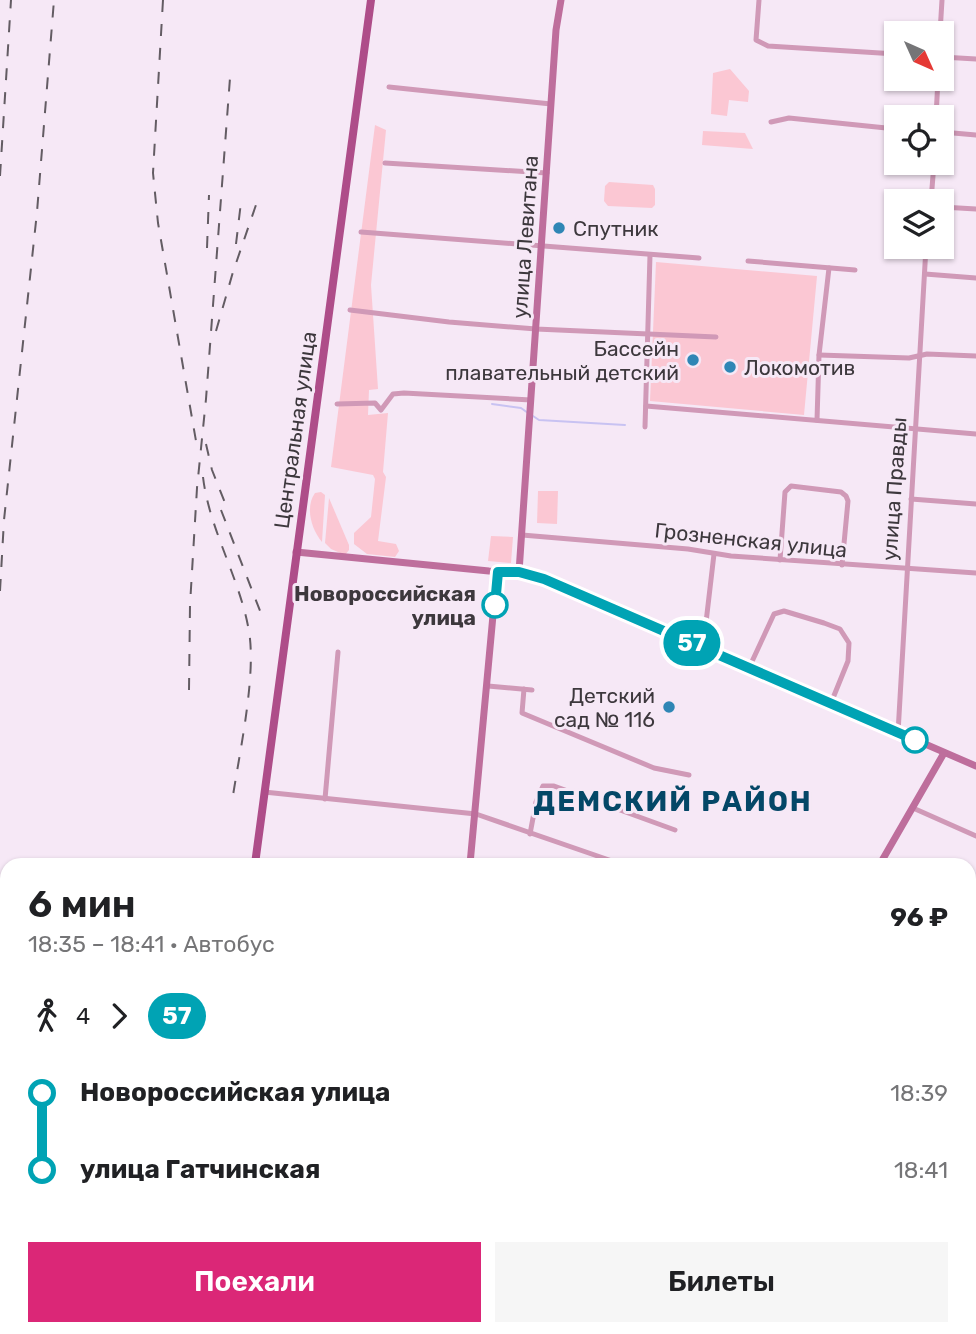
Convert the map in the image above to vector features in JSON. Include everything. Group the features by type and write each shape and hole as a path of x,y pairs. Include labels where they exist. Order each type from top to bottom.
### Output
{"main road":[{"name":"Центральная улица","path":"256,858 371,0"}],"street":[{"name":"улица Левитана","path":"519,572 555,30 561,0"},
{"path":"759,0 756,40 768,46 884,53"},
{"path":"941,21 942,0"},
{"path":"954,58 976,59"},
{"path":"389,87 551,104"},
{"path":"771,122 789,118 884,128"},
{"path":"954,133 976,135"},
{"path":"385,163 547,173"},
{"path":"954,208 976,209"},
{"path":"361,232 699,258"},
{"path":"645,427 650,255"},
{"name":"улица Правды","path":"898,733 926,259"},
{"path":"748,261 855,270"},
{"path":"817,420 819,355 830,268"},
{"path":"925,274 976,278"},
{"path":"350,310 449,322 716,337"},
{"path":"819,355 909,358 976,356"},
{"path":"337,404 375,403 381,410 393,394 404,393 531,400"},
{"path":"646,406 976,434"},
{"path":"780,560 785,492 791,486 841,492 846,496 848,501 842,565"},
{"path":"911,499 976,504"},
{"name":"Грозненская улица","path":"522,536 676,548 780,560 976,573"},
{"path":"296,552 519,572 544,579 591,597 976,766"},
{"path":"703,648 714,554"},
{"path":"471,858 498,572"},
{"path":"749,667 774,614 784,611 795,613 839,629 849,643 848,661 831,704"},
{"path":"325,799 338,652"},
{"path":"488,686 532,690"},
{"path":"524,689 522,713 654,768 689,775"},
{"path":"884,858 944,753"},
{"path":"530,834 543,786 554,786 675,830"},
{"path":"264,792 476,814 602,858"},
{"path":"913,808 976,836"}],"shaded area":[{"path":"730,69 749,91 748,102 729,100 727,116 711,114 713,73"},
{"path":"375,125 386,130 371,285 378,389 369,390 368,415 388,413 383,472 386,477 378,541 396,544 399,551 395,557 367,554 354,544 354,533 371,517 375,479 373,475 331,467"},
{"path":"703,131 745,133 753,149 702,145"},
{"path":"609,182 653,185 655,205 652,208 608,206 604,201 605,186"},
{"name":"Локомотив","path":"656,262 817,276 804,415 650,401"},
{"path":"538,491 558,491 557,524 537,523"},
{"path":"321,492 325,495 322,542 312,524 310,511 315,493"},
{"path":"329,498 349,545 345,555 325,543"},
{"path":"491,536 513,537 511,563 488,561"}],"waterway":[{"path":"492,404 521,408 528,413"},
{"path":"533,416 539,420 625,425"}],"railway":[{"path":"0,176 11,0"},
{"path":"0,591 4,520 37,212 54,0"},
{"path":"163,0 153,173 158,223 196,441"},
{"path":"189,690 190,605 197,488 230,78"},
{"path":"207,248 209,195"},
{"path":"216,331 258,199"},
{"path":"236,244 241,202"},
{"path":"206,444 212,470 227,508"},
{"path":"203,477 211,515 238,588 250,645 249,689 232,802"},
{"path":"221,510 262,616"}],"bus line":[{"name":"57","path":"495,605 498,572 519,572 544,579 591,597 915,740"}],"place":[{"name":"Спутник","path":"559,228"},
{"name":"Бассейн плавательный детский","path":"693,360"},
{"name":"Локомотив","path":"730,367"},
{"name":"Новороссийская улица","path":"495,605"},
{"name":"Детский сад № 116","path":"669,707"}],"district":[{"name":"ДЕМСКИЙ РАЙОН","path":"673,801"}]}
